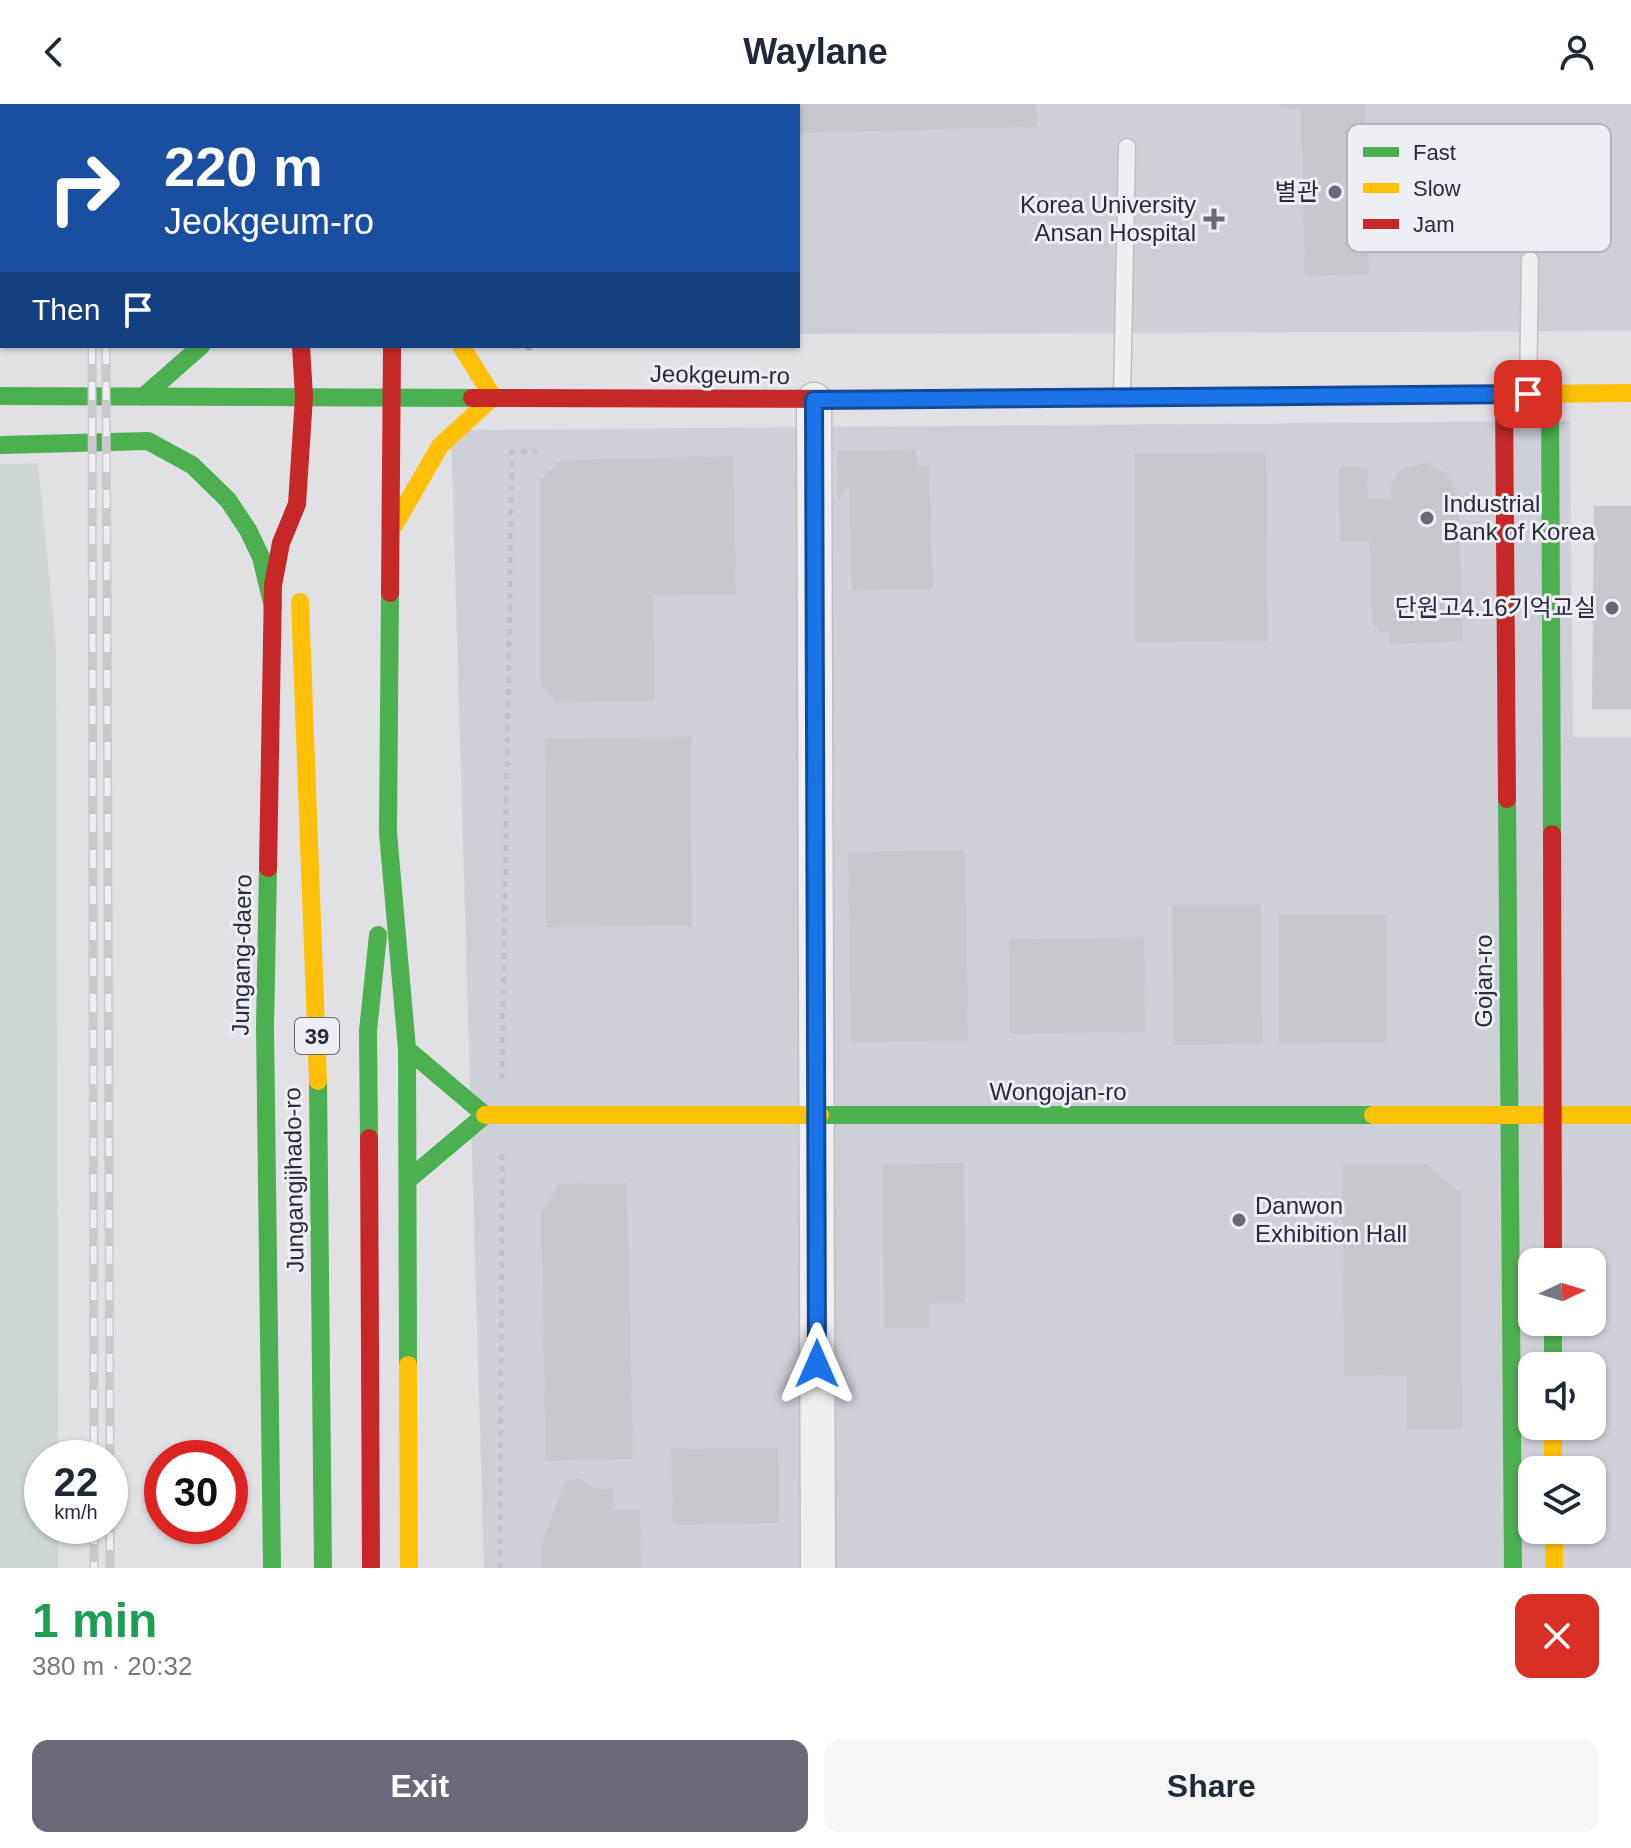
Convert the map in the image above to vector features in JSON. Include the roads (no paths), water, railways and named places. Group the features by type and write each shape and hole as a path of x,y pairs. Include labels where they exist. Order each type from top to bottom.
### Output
{"street":[{"path":"143,397 199,348"},
{"name":"Jungang-daero","path":"272,1568 265,1028 273,608 281,543 297,504 304,397 301,348"},
{"name":"39","path":"371,1568 368,1031 388,833 392,348"},
{"path":"391,529 440,446 493,397 462,348"},
{"name":"Jeokgeum-ro","path":"0,396 814,400 1631,393"},
{"name":"Gojan-ro","path":"1504,394 1513,1568"},
{"path":"1550,394 1553,1248"},
{"path":"814,400 818,1568"},
{"path":"0,445 148,441 192,465 228,500 248,530 261,557 273,608"},
{"path":"297,504 298,551"},
{"name":"Jungangjihado-ro","path":"300,583 317,1026 323,1568"},
{"path":"388,833 407,1049 409,1568"},
{"path":"407,1049 493,1116 408,1180"},
{"name":"Wongojan-ro","path":"493,1116 1631,1115"},
{"path":"1554,1544 1554,1568"}],"lane":[{"path":"1122,398 1127,147"},
{"path":"1528,394 1530,260"}],"railway":[{"path":"92,348 94,1440"},
{"path":"106,348 110,1440"},
{"path":"94,1544 94,1568"},
{"path":"110,1544 110,1568"}],"place":[{"name":"별관","path":"1335,192"},
{"name":"Korea University Ansan Hospital","path":"1214,219"},
{"name":"Industrial Bank of Korea","path":"1427,518"},
{"name":"단원고4.16기억교실","path":"1612,608"},
{"name":"Danwon Exhibition Hall","path":"1239,1220"}]}
